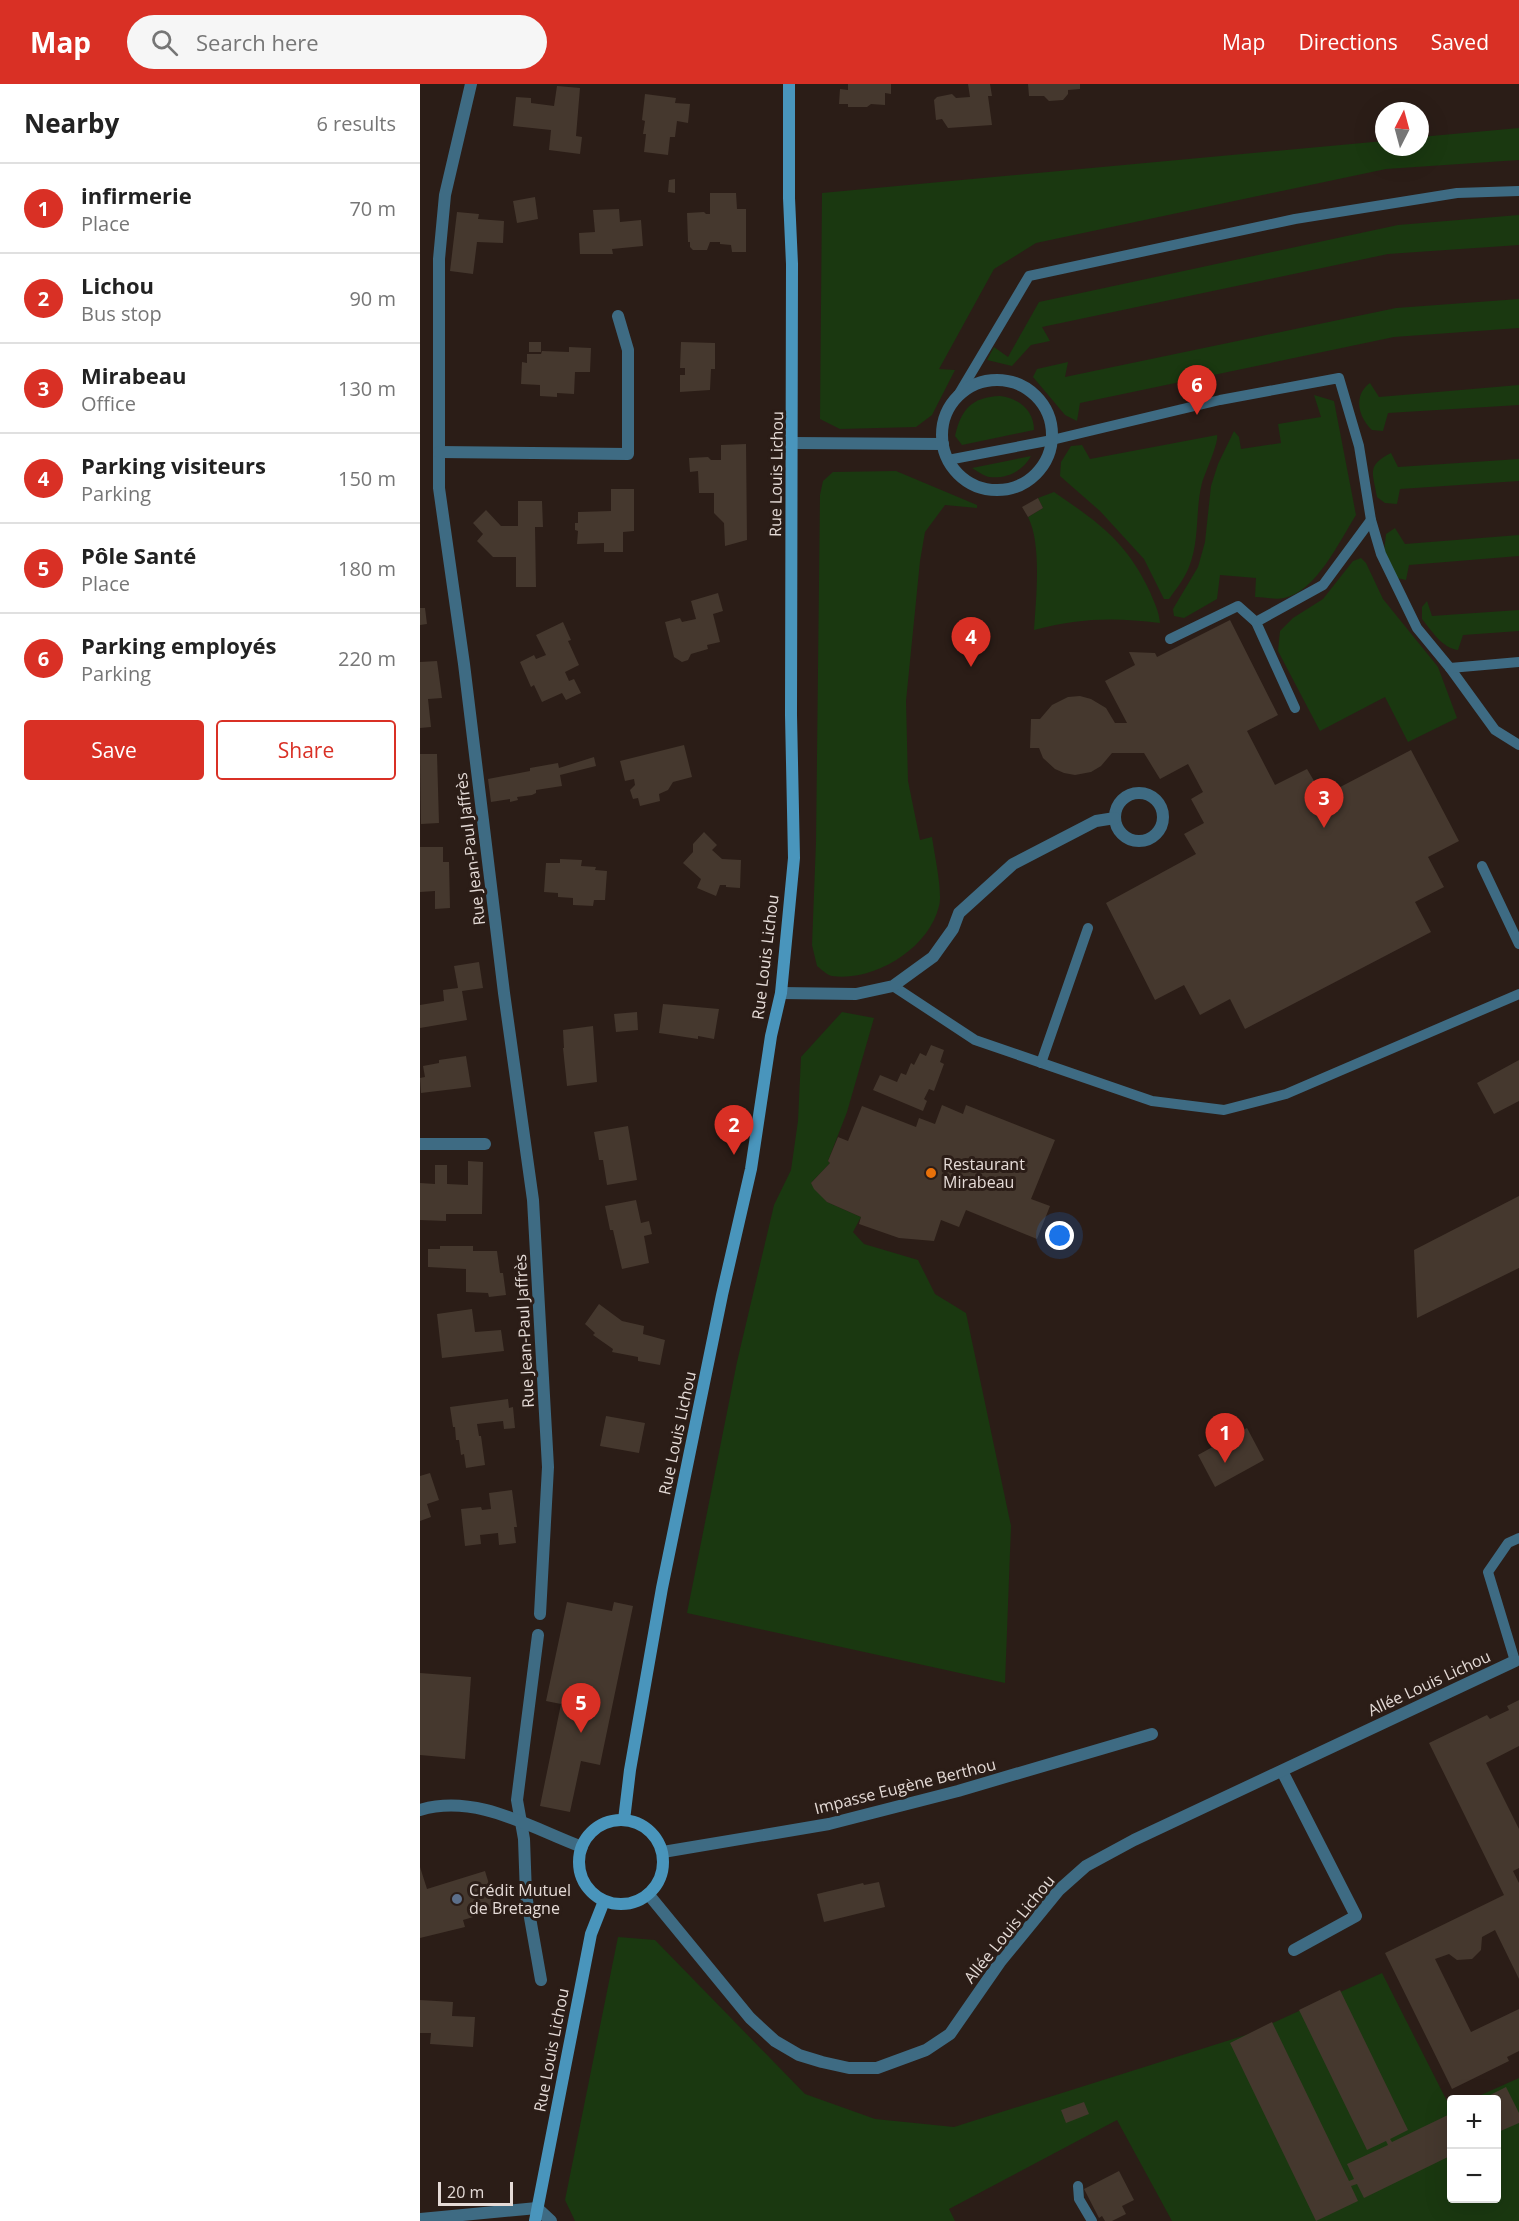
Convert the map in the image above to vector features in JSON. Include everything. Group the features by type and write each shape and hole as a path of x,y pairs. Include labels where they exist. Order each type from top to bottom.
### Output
{"main road":[{"name":"Rue Louis Lichou","path":"624,1820 630,1770 662,1588 722,1295 751,1169 771,1036 781,993 794,858 791,715 793,443 789,84"},
{"path":"624,1820 644,1826 656,1837 663,1852 664,1863 657,1886 649,1894 635,1902 620,1904 604,1901 593,1894 585,1884 580,1872 579,1859 582,1846 596,1828 606,1822 624,1820"},
{"name":"Rue Louis Lichou","path":"536,2215 591,1934 604,1901"}],"street":[{"name":"Rue Jean-Paul Jaffrès","path":"471,84 445,195 439,259 439,488 533,1200 548,1467 540,1614"},
{"path":"439,452 628,454 628,350 618,316"},
{"path":"987,381 1005,381 1022,386 1037,397 1052,424 1052,440 1049,455 1028,482 1010,489 991,490 973,485 958,475 948,460 942,444 942,427 947,411 957,397 971,387 987,381"},
{"path":"793,443 942,444"},
{"path":"1142,793 1155,799 1159,804 1163,824 1156,835 1143,842 1130,840 1119,831 1115,818 1118,804 1129,795 1142,793"},
{"path":"781,993 856,994 893,986 933,957 953,929 959,913 1013,864 1096,821 1115,818"},
{"path":"420,1144 485,1144"},
{"path":"538,1635 518,1795 524,1839 526,1895 541,1980"},
{"name":"Allée Louis Lichou","path":"649,1894 750,2018 775,2041 798,2055 822,2062 849,2068 877,2068 926,2050 950,2034 1000,1962 1059,1890 1086,1866 1134,1840 1515,1661"},
{"name":"Impasse Eugène Berthou","path":"663,1852 829,1824 958,1791 1152,1734"},
{"path":"1282,1771 1356,1916 1294,1950"},
{"path":"420,1810 458,1806 492,1810 582,1846"},
{"path":"420,2219 536,2215 551,2221"}],"lane":[{"path":"957,397 1029,276 1295,219 1457,193 1519,191"},
{"path":"948,460 1052,440 1220,400 1339,378 1359,446 1371,520 1381,554 1417,628 1450,668 1495,730 1519,745"},
{"path":"1256,622 1323,585 1371,520"},
{"path":"1170,639 1238,606 1256,622 1295,708"},
{"path":"1450,668 1519,662"},
{"path":"1482,866 1519,944"},
{"path":"1041,1063 1088,928"},
{"path":"893,986 975,1040 1152,1101 1224,1110 1287,1094 1519,994"},
{"path":"1515,1661 1488,1572 1508,1543 1519,1538"},
{"path":"1077,2186 1079,2199 1092,2221"}],"green space":[{"path":"1519,128 1519,160 1386,169 1036,243 994,269 939,369 955,370 932,415 916,427 840,429 820,419 822,193 1375,142 1375,156 1429,156 1429,136"},
{"path":"1519,215 1519,245 1388,254 1042,327 1050,341 1031,345 1012,366 987,360 994,347 1008,357 1039,302 1398,225"},
{"path":"1519,299 1519,328 1394,337 1080,403 1077,421 1065,415 1033,377 1037,369 1068,362 1065,377 1396,308"},
{"path":"1370,383 1379,397 1519,385 1519,405 1388,413 1383,431 1372,430 1363,419 1359,406 1361,394"},
{"path":"1314,395 1334,401 1356,515 1335,551 1317,576 1296,594 1281,599 1255,597 1256,578 1220,575 1217,599 1184,618 1174,616 1173,609 1198,567 1205,542 1211,486 1218,464 1234,431 1239,437 1241,449 1281,443 1278,424 1321,417"},
{"path":"1000,396 1013,399 1024,406 1031,417 1034,430 962,445 955,436 964,412 975,402"},
{"path":"1217,435 1202,483 1192,557 1180,583 1169,599 1164,599 1144,559 1100,511 1060,476 1061,462 1071,446 1082,445 1090,459"},
{"path":"1391,453 1398,467 1519,459 1519,481 1400,489 1397,504 1385,503 1377,497 1373,470 1378,462"},
{"path":"1031,456 1019,470 1002,477 987,476 972,468"},
{"path":"896,471 977,505 977,508 945,505 925,532 906,701 908,781 920,840 932,837 940,900 933,921 924,936 898,959 865,974 832,976 817,966 812,945 816,842 820,495 823,481 833,472"},
{"path":"1054,492 1098,524 1121,546 1150,592 1160,623 1097,620 1066,623 1034,630 1037,556 1028,517 1043,508 1038,498"},
{"path":"1395,528 1405,544 1519,535 1519,556 1409,565 1406,580 1397,578 1384,551 1386,534"},
{"path":"1361,558 1366,563 1383,599 1438,667 1457,718 1408,742 1385,697 1320,731 1278,651 1280,631 1293,618 1323,599 1353,561"},
{"path":"1427,601 1432,616 1519,610 1519,631 1463,635 1458,650 1452,649 1438,638 1422,619 1422,607"},
{"path":"842,1012 874,1018 847,1112 828,1161 830,1163 811,1183 827,1202 861,1217 853,1232 864,1244 918,1260 935,1294 966,1313 1011,1526 1005,1683 687,1613 737,1362 774,1205 791,1170 798,1121 801,1057"},
{"path":"618,1937 655,1940 805,2094 875,2119 954,2127 1249,2034 1382,1973 1447,2101 1447,2203 1501,2203 1501,2095 1481,2095 1519,2078 1519,2221 1172,2221 1117,2120 949,2209 955,2221 575,2221 565,2200"}],"building":[{"path":"848,84 891,84 891,94 885,93 885,105 848,107 848,104 839,104 840,89 848,90"},
{"path":"968,84 990,84 992,96 988,96 992,125 948,128 942,119 936,120 934,100 937,97 952,94 956,98 970,97"},
{"path":"1028,84 1080,84 1080,89 1068,90 1063,100 1049,101 1044,96 1029,96"},
{"path":"557,86 580,88 576,136 582,137 580,154 549,150 551,130 513,126 516,97 531,98 531,103 554,106"},
{"path":"645,94 676,98 675,103 690,104 688,123 677,121 675,137 670,137 668,155 644,152 646,134 643,134 645,121 642,120"},
{"path":"675,179 675,193 668,192 669,180"},
{"path":"710,193 736,193 737,209 746,209 746,252 732,252 731,245 720,244 720,242 710,242 707,250 693,250 690,247 687,213 710,214"},
{"path":"535,197 538,219 517,223 513,201"},
{"path":"619,209 620,222 641,220 643,246 612,249 613,254 580,254 579,233 595,232 593,210"},
{"path":"457,212 479,214 478,219 504,221 503,243 477,242 473,274 450,271"},
{"path":"529,342 541,342 541,352 529,352"},
{"path":"681,342 715,343 715,369 711,369 710,390 680,392 680,375 685,375 685,368 680,368"},
{"path":"569,347 591,348 590,372 575,372 574,394 557,393 557,397 540,396 540,385 521,384 522,362 527,363 527,354 541,354 542,351 569,352"},
{"path":"746,444 747,540 725,546 724,523 714,513 714,493 699,493 698,471 690,472 689,458 708,457 711,460 721,460 721,445"},
{"path":"611,489 634,489 634,531 623,532 623,552 604,552 604,543 577,544 578,531 575,530 575,523 578,523 578,512 611,511"},
{"path":"1038,498 1043,508 1028,517 1022,507"},
{"path":"518,501 542,501 543,527 535,527 536,587 516,587 516,557 493,557 477,541 483,534 473,523 486,510 501,526 518,526"},
{"path":"718,593 723,611 713,614 720,642 707,645 708,649 691,654 688,660 682,662 674,657 665,622 680,618 682,622 696,619 691,601"},
{"path":"420,608 425,608 427,624 420,625"},
{"path":"1230,620 1278,715 1247,731 1275,785 1307,769 1323,796 1411,750 1459,841 1428,857 1444,887 1415,902 1431,932 1245,1029 1230,999 1200,1015 1184,985 1155,1000 1106,903 1196,854 1184,834 1204,823 1191,799 1203,792 1188,764 1160,779 1144,753 1112,753 1101,766 1091,772 1075,775 1055,769 1043,758 1039,748 1030,748 1031,719 1040,719 1052,705 1068,697 1080,696 1091,699 1106,708 1115,723 1127,723 1105,681 1135,665 1129,652 1155,653 1157,657"},
{"path":"563,622 571,640 568,641 579,665 565,672 569,681 574,679 581,693 566,700 562,693 542,702 534,685 531,687 520,662 534,655 536,659 546,655 536,635"},
{"path":"437,661 442,698 428,699 431,727 420,728 420,662"},
{"path":"684,745 692,777 673,782 668,790 659,794 660,801 640,806 638,798 633,799 630,790 635,785 634,779 625,781 620,761"},
{"path":"420,754 437,754 439,823 421,824"},
{"path":"594,757 596,766 560,775 562,786 536,790 536,793 532,795 517,797 518,800 510,802 510,799 491,802 488,779 558,763 559,768"},
{"path":"704,832 717,845 712,850 722,859 741,860 740,888 720,885 716,896 697,888 701,879 683,863 693,852 693,844"},
{"path":"420,847 443,847 443,862 449,862 450,908 435,909 435,891 420,892"},
{"path":"560,859 582,860 581,866 596,867 595,870 607,871 605,900 594,900 593,906 573,905 573,898 558,897 558,893 544,892 546,863 560,863"},
{"path":"479,962 483,988 462,991 467,1020 420,1028 420,1005 444,1001 443,990 458,988 454,966"},
{"path":"663,1004 719,1009 714,1039 659,1033"},
{"path":"637,1012 638,1030 616,1032 614,1014"},
{"path":"593,1026 597,1082 567,1086 563,1030"},
{"path":"931,1045 944,1050 940,1062 944,1064 934,1091 929,1089 924,1099 927,1101 923,1111 873,1090 880,1075 897,1082 901,1073 906,1075 911,1063 914,1065 920,1053 926,1056"},
{"path":"466,1056 471,1087 421,1093 420,1078 425,1077 423,1066 439,1063 439,1060"},
{"path":"1519,1060 1519,1101 1494,1114 1477,1083"},
{"name":"Restaurant Mirabeau","path":"942,1105 963,1114 966,1105 1055,1140 1031,1199 1050,1206 1037,1239 966,1210 959,1227 941,1220 934,1241 899,1238 859,1224 861,1217 827,1202 814,1189 811,1183 830,1163 828,1161 838,1137 848,1141 862,1106 916,1127 919,1118 935,1124"},
{"path":"628,1126 637,1180 607,1185 603,1160 599,1160 594,1132"},
{"path":"468,1161 483,1162 482,1214 446,1214 446,1221 420,1220 420,1183 435,1184 435,1165 447,1165 447,1184 468,1185"},
{"path":"1519,1196 1519,1268 1417,1318 1414,1250"},
{"path":"636,1200 641,1223 649,1221 652,1234 644,1236 649,1263 622,1269 605,1206"},
{"path":"440,1246 473,1246 473,1251 497,1251 506,1295 489,1297 488,1293 466,1292 466,1269 428,1267 428,1249 440,1249"},
{"path":"599,1304 622,1321 644,1326 643,1334 665,1340 660,1365 638,1361 638,1357 612,1352 613,1349 593,1335 595,1333 585,1324"},
{"path":"472,1309 475,1332 501,1330 504,1351 442,1358 437,1314"},
{"path":"508,1399 509,1408 513,1407 515,1428 504,1429 503,1421 477,1424 485,1465 466,1468 459,1440 456,1440 450,1407"},
{"path":"606,1416 645,1423 639,1453 600,1446"},
{"path":"1247,1428 1264,1460 1215,1487 1198,1455"},
{"path":"430,1473 439,1500 427,1504 431,1517 420,1521 420,1476"},
{"path":"512,1490 517,1527 514,1527 516,1543 499,1545 498,1533 480,1535 481,1544 465,1546 461,1509 481,1507 482,1510 491,1509 489,1493"},
{"path":"567,1602 612,1611 614,1602 633,1606 600,1765 581,1761 570,1812 540,1806 561,1704 546,1701"},
{"path":"420,1673 471,1677 465,1759 420,1755"},
{"path":"1519,1700 1519,1746 1486,1763 1519,1829 1519,1868 1513,1871 1519,1883 1519,1979 1495,1930 1482,1937 1481,1950 1472,1959 1457,1960 1449,1954 1435,1959 1471,2032 1519,2009 1519,2051 1507,2057 1509,2061 1452,2089 1385,1953 1504,1895 1429,1743 1487,1715 1490,1719 1509,1710 1507,1706"},
{"name":"Crédit Mutuel de Bretagne","path":"420,1867 427,1889 485,1871 497,1910 463,1920 465,1927 420,1938"},
{"path":"879,1882 885,1907 824,1922 817,1894 863,1883 864,1885"},
{"path":"1340,1990 1408,2130 1390,2139 1392,2142 1447,2115 1447,2157 1364,2198 1357,2184 1351,2186 1358,2201 1316,2221 1230,2043 1272,2022 1349,2181 1354,2179 1347,2164 1388,2145 1386,2141 1367,2150 1299,2010"},
{"path":"420,2000 453,2002 452,2016 475,2017 473,2047 430,2044 431,2033 420,2033"},
{"path":"1506,2087 1519,2113 1519,2123 1501,2131 1501,2095 1490,2095"},
{"path":"1084,2102 1089,2114 1066,2123 1061,2110"},
{"path":"1119,2171 1134,2200 1122,2206 1126,2214 1112,2221 1105,2221 1102,2216 1099,2218 1084,2189"}],"place":[{"name":"Parking employés","path":"1197,415"},
{"name":"Parking visiteurs","path":"971,667"},
{"name":"Mirabeau","path":"1324,828"},
{"name":"Lichou","path":"734,1155"},
{"name":"Restaurant Mirabeau","path":"931,1173"},
{"name":"infirmerie","path":"1225,1463"},
{"name":"Pôle Santé","path":"581,1733"},
{"name":"Crédit Mutuel de Bretagne","path":"457,1899"}]}
